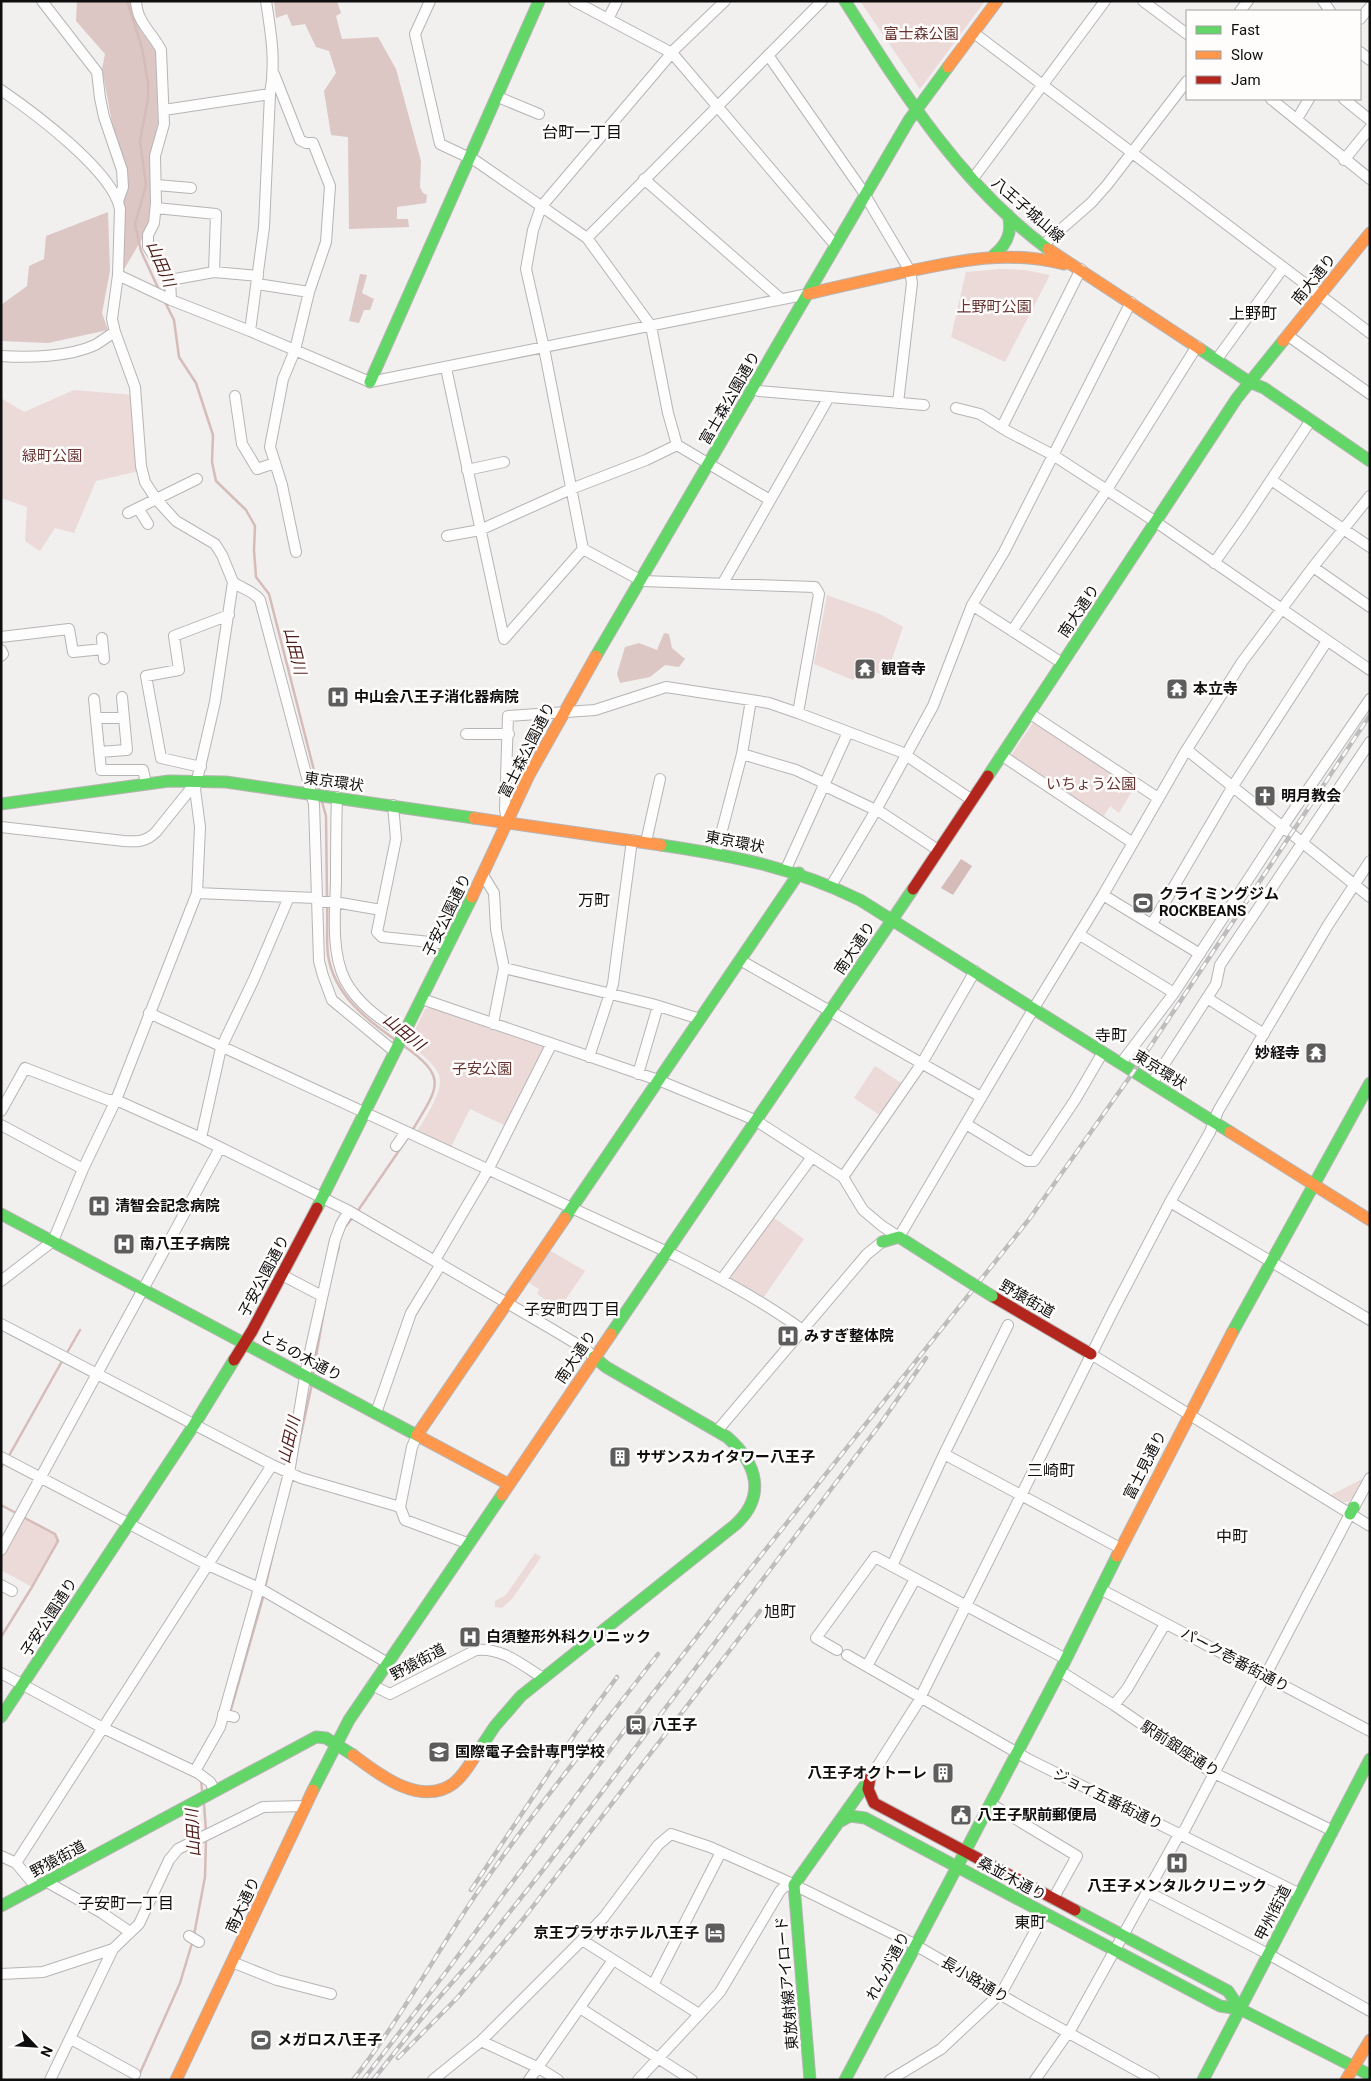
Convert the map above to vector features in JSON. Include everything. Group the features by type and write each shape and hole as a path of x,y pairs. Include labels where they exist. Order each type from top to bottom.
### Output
{"main road":[{"path":"370,382 539,1"},
{"name":"八王子城山線","path":"844,1 916,110 972,180 1008,215 1043,245 1217,359 1249,382 1260,394 1370,461"},
{"name":"富士森公園通り","path":"507,822 563,712 916,110 998,1"},
{"path":"994,255 1002,249 1010,236 1008,215"},
{"name":"南大通り","path":"372,1684 893,919 1249,382 1370,233"},
{"path":"1022,255 1043,245"},
{"path":"808,294 910,271 994,255 1039,257 1080,269"},
{"name":"八王子城山線","path":"1309,424 1370,470"},
{"name":"東京環状","path":"1,804 146,783 226,782 743,857 786,869 856,897 893,919 1370,1220"},
{"name":"子安公園通り","path":"1,1717 194,1425 245,1343 323,1199 507,822"},
{"path":"417,1435 799,874"},
{"name":"富士見通り","path":"958,1867 1066,1660 1120,1548 1189,1413 1270,1262 1370,1083"},
{"name":"とちの木通り","path":"1,1214 508,1484"},
{"path":"882,1242 899,1237"},
{"name":"野猿街道","path":"899,1237 992,1296 1091,1354"},
{"path":"336,1743 374,1772 403,1787 424,1792 444,1788 461,1777 484,1740 504,1715 544,1678 746,1515 754,1501 756,1483 745,1457 730,1439 606,1368 594,1357"},
{"name":"野猿街道","path":"1,1906 308,1741 321,1736 336,1743 372,1684"},
{"name":"南大通り","path":"176,2080 336,1743"},
{"name":"甲州街道","path":"1203,2080 1370,1759"},
{"path":"794,1885 870,1778"},
{"path":"870,1778 868,1789 874,1803"},
{"path":"854,1801 863,1800 874,1803"},
{"name":"桑並木通り","path":"874,1803 1228,1991 1240,2009"},
{"name":"桑並木通り","path":"839,1822 850,1816 865,1818 1220,2006 1240,2009 1370,2075"},
{"name":"れんが通り","path":"845,2080 916,1945 937,1914 958,1867"},
{"name":"東放射線アイロード","path":"794,1885 810,2080"},
{"path":"1346,2080 1370,2040"}],"street":[{"path":"1,1281 53,1241 83,1169 116,1100 198,893 200,826 195,789 215,702 233,582 222,555 214,544 176,521 145,482 135,387 115,332 112,312 118,275 118,201 123,187 122,170 104,117 97,72 42,1"},
{"path":"136,1 136,10 140,20 146,31 156,41 160,50 164,124 157,145 156,208 154,223 148,235 148,247 170,280 171,300"},
{"path":"266,1 274,73 300,140 312,143 330,186 326,242 309,292 296,350 283,379 270,447 282,485 296,552"},
{"path":"430,1 415,34 440,144 470,158 587,238 651,326 668,413 677,446 770,500"},
{"path":"574,1 672,53 836,246"},
{"path":"608,19 617,1"},
{"path":"725,1 676,48 541,207 533,230 526,269 544,348 583,549 640,581 815,588 819,594 798,713"},
{"path":"587,238 822,1"},
{"path":"972,180 1105,1"},
{"path":"1143,1 1186,33"},
{"path":"1361,18 1370,7"},
{"path":"974,33 1370,333"},
{"path":"768,55 865,196 910,271 912,283 898,403"},
{"path":"250,331 264,227 270,94 274,73"},
{"path":"1043,245 1091,203 1186,82"},
{"path":"1,90 34,114 86,160 104,179 118,201"},
{"path":"164,110 270,94"},
{"path":"498,96 539,114"},
{"path":"1272,100 1344,160 1370,179"},
{"path":"1297,119 1307,100"},
{"path":"1345,100 1370,120"},
{"path":"1344,160 1370,128"},
{"path":"644,179 781,299"},
{"path":"157,185 191,188"},
{"path":"156,208 216,214 214,272"},
{"path":"1217,359 1283,268"},
{"path":"1002,427 1080,269"},
{"path":"170,280 214,272 309,292"},
{"path":"118,275 171,300 370,382 808,294"},
{"path":"830,886 907,755 936,698 972,605 1004,552 1131,302"},
{"path":"1,356 25,357 75,351 94,345 115,332"},
{"path":"1287,335 1370,394"},
{"path":"1012,631 1106,491 1197,346"},
{"path":"446,368 504,639 583,549"},
{"path":"753,388 759,391 924,405"},
{"path":"235,396 242,444 257,469 275,463"},
{"path":"723,584 829,397"},
{"path":"956,408 980,414 1053,455 1156,522 1370,670"},
{"path":"1214,563 1244,522 1309,424"},
{"path":"447,536 480,530 571,489 677,446"},
{"path":"467,470 504,462"},
{"path":"148,524 133,510 197,478"},
{"path":"1271,480 1370,547"},
{"path":"422,999 551,1045 658,1080 755,1120 843,1178 863,1210 899,1237 1034,1008 1080,935 1158,798 1242,662 1313,567 1370,496"},
{"path":"1313,567 1370,607"},
{"path":"233,582 253,592 260,600 323,795 338,957 346,981 363,1004 394,1027 400,1043"},
{"path":"972,605 1062,663"},
{"path":"201,767 161,758 146,676 179,670 174,636 229,614"},
{"path":"1,637 69,629 73,652 103,654 102,638"},
{"path":"1152,924 1233,786 1327,641"},
{"path":"1,650 3,654 1,656"},
{"path":"507,822 505,810 508,716 594,710 666,687 769,703 798,713 907,755 972,800"},
{"path":"99,752 127,750 122,697"},
{"path":"94,699 101,770 143,770 146,783"},
{"path":"1121,1063 1174,994 1283,826 1370,699"},
{"path":"716,853 742,754 751,700"},
{"path":"1029,713 1158,798"},
{"path":"96,718 124,718"},
{"path":"786,869 848,732"},
{"path":"466,734 508,734"},
{"path":"1152,1083 1216,984 1220,964 1370,742"},
{"path":"1187,750 1303,841 1370,897"},
{"path":"742,754 796,770 876,810 938,850"},
{"path":"1001,756 1133,843"},
{"path":"646,842 660,778"},
{"path":"1,827 139,842 148,839 156,832 198,781"},
{"path":"323,795 316,842 319,961 332,1000 400,1043"},
{"path":"393,805 396,839 377,932 382,937 449,944"},
{"path":"589,1057 613,984 632,840"},
{"path":"870,1778 920,1697 1091,1354 1170,1202 1215,1122 1218,1111 1354,884 1370,861"},
{"path":"482,875 494,893 496,929 504,968 494,1024"},
{"path":"198,893 289,897 381,910"},
{"path":"1103,895 1200,954"},
{"path":"201,1138 221,1048 254,980 289,897"},
{"path":"1080,935 1174,994"},
{"path":"740,960 981,1097"},
{"path":"504,968 658,1006 700,1019"},
{"path":"843,1178 922,1063 975,971"},
{"path":"1207,998 1264,1034"},
{"path":"638,1074 658,1006"},
{"path":"149,1013 665,1252 722,1280 779,1312 804,1330"},
{"path":"376,1413 411,1313 488,1170 551,1045"},
{"path":"966,1124 1026,1162 1034,1161 1075,1100 1103,1052"},
{"path":"1,1112 25,1068 108,1100 116,1100 201,1138 353,1214 585,1349 594,1357"},
{"path":"1,1125 83,1169"},
{"path":"396,1146 410,1133"},
{"path":"1,1550 220,1148"},
{"path":"722,1280 812,1157"},
{"path":"1170,1202 1370,1320"},
{"path":"199,1774 220,1727 229,1716 292,1474 322,1296 335,1240 341,1224 353,1214"},
{"path":"717,1432 868,1254 882,1242"},
{"path":"282,1275 322,1296"},
{"path":"1,1324 272,1465 292,1474 400,1507"},
{"path":"892,1566 944,1454 1008,1326"},
{"name":"野猿街道","path":"1091,1354 1351,1512 1370,1526"},
{"path":"417,1435 412,1447 400,1507 405,1520 467,1543"},
{"path":"944,1454 1120,1548"},
{"path":"1,1457 208,1565 262,1590 386,1662"},
{"path":"16,1863 272,1465"},
{"path":"1035,2080 1069,2033 1181,1834 1370,1478"},
{"path":"837,1650 816,1638 875,1557 1066,1660"},
{"path":"867,1666 915,1579"},
{"path":"1,1585 12,1591"},
{"name":"パーク壱番街通り","path":"1100,1589 1370,1732"},
{"path":"1114,1705 1127,1689 1165,1624"},
{"name":"野猿街道","path":"372,1684 390,1694 476,1650 488,1648 502,1652 544,1678"},
{"name":"ジョイ五番街通り","path":"847,1655 1018,1752 1107,1799 1300,1894"},
{"name":"駅前銀座通り","path":"1060,1671 1214,1773 1264,1794 1332,1831"},
{"path":"1,1673 103,1728 199,1774 207,1795"},
{"path":"991,1804 1077,1856 1053,1899"},
{"path":"50,2080 113,1950 139,1924 169,1860 178,1849 263,1808 306,1806"},
{"name":"長小路通り","path":"582,1940 604,1918 666,1837 671,1834 678,1835 794,1885 916,1945 1152,2079"},
{"path":"653,1985 721,1852"},
{"path":"1,1856 16,1863 42,1885 102,1913 130,1932"},
{"path":"638,2080 720,1992 780,1891 784,1886 794,1885"},
{"path":"1148,1892 1268,1954 1370,2011"},
{"path":"890,2080 941,2049 1000,1994 1045,1913"},
{"path":"433,2080 481,2042 582,1940 699,2014"},
{"path":"1,1974 42,1972 113,1950"},
{"path":"529,2080 612,1960"},
{"path":"232,1962 277,1980 331,1994"},
{"path":"580,2008 692,2080"},
{"path":"71,2039 135,2074"},
{"path":"481,2042 539,2068 558,2080"}],"green space":[{"name":"富士森公園","path":"860,1 985,1 920,89"},
{"name":"上野町公園","path":"1001,269 1025,270 1050,275 1005,362 951,337 966,272"},
{"name":"緑町公園","path":"74,390 133,395 139,471 96,481 74,533 55,528 40,551 25,541 27,507 1,498 1,398 24,412"},
{"path":"827,595 880,614 903,627 886,676 862,667 853,680 814,664"},
{"name":"いちょう公園","path":"1036,718 1137,783 1119,813 1110,806 1101,821 1008,760"},
{"name":"子安公園","path":"432,1007 545,1046 506,1126 470,1109 451,1147 417,1132 438,1093 440,1077 431,1063 409,1043 425,1009"},
{"path":"875,1066 906,1086 884,1118 854,1098"},
{"path":"774,1218 804,1239 764,1297 728,1278"},
{"path":"549,1250 585,1271 559,1309 537,1294 539,1289 528,1282"},
{"path":"1362,1479 1354,1496 1348,1502 1344,1502 1331,1495"},
{"path":"20,1515 55,1534 57,1538 57,1545 32,1587 1,1570 1,1550"},
{"path":"535,1553 541,1557 512,1599 502,1608 495,1607 495,1601 506,1595"}],"shaded area":[{"path":"77,1 133,1 139,27 156,50 158,123 150,157 152,185 150,220 143,237 123,271 122,160 113,128 102,69 105,54 76,21"},
{"path":"274,1 337,1 341,13 336,16 342,39 378,37 396,69 421,161 420,187 423,193 427,195 426,203 397,207 397,219 408,219 409,227 349,229 348,137 331,135 324,91 336,73 329,51 316,47 305,24 292,26 287,14 276,18"},
{"path":"108,212 110,271 102,313 108,330 48,343 2,341 1,305 27,286 29,266 44,259 46,236"},
{"path":"360,274 367,275 362,293 374,299 370,310 364,310 359,323 349,321"},
{"path":"664,633 669,634 672,648 685,659 679,667 665,665 650,677 620,683 617,674 625,647 639,643 657,650"},
{"path":"961,859 972,866 953,895 941,888"}],"waterway":[{"name":"山田川","path":"127,1 142,48 148,83 148,99 140,141 146,185 135,224 141,251 159,290"},
{"name":"山田川","path":"165,302 174,320 179,357 196,383 213,435 212,462 216,481 246,510 255,526 256,577 269,594 319,790"},
{"name":"山田川","path":"322,802 326,816 327,899"},
{"name":"山田川","path":"327,904 328,955 331,969 337,982 364,1015 397,1041"},
{"name":"山田川","path":"404,1046 419,1057 428,1067 434,1076 435,1085 427,1105 412,1131"},
{"name":"山田川","path":"357,1212 409,1136"},
{"name":"山田川","path":"345,1227 354,1216"},
{"name":"山田川","path":"335,1261 339,1247"},
{"name":"山田川","path":"313,1374 325,1305"},
{"path":"68,1351 80,1330"},
{"path":"10,1454 61,1363"},
{"name":"山田川","path":"297,1452 312,1384"},
{"path":"1,1468 3,1464"},
{"path":"1,1505 14,1512"},
{"path":"1,1637 58,1541 55,1534 23,1517"},
{"name":"山田川","path":"265,1588 275,1545"},
{"name":"山田川","path":"230,1713 264,1594"},
{"name":"山田川","path":"201,1779 202,1791"},
{"name":"山田川","path":"204,1804 206,1831"},
{"name":"山田川","path":"194,1935 205,1877 206,1839"},
{"name":"山田川","path":"137,2080 180,1983 193,1940"}],"railway":[{"path":"363,2080 446,1972 630,1723 727,1598 1030,1218 1134,1071 1370,715"},
{"path":"373,2080 543,1870 881,1423 926,1358"},
{"path":"398,2058 458,1997 524,1918 760,1611"},
{"path":"353,2080 386,2034 500,1860 544,1800 658,1654"},
{"path":"471,1890 575,1734 617,1677"}],"traffic: fast":[{"path":"370,382 539,1"},
{"path":"845,1 911,102 935,135 988,196 1017,224 1048,249"},
{"path":"596,656 909,120 948,67"},
{"path":"994,255 1008,237 1010,227 1008,215"},
{"path":"988,776 1237,398 1283,341"},
{"path":"1200,349 1249,382 1264,388 1370,461"},
{"path":"1,804 169,781 226,782 474,818"},
{"path":"661,845 763,864 811,879 860,900 1230,1132"},
{"path":"565,1218 799,873"},
{"path":"611,1334 913,889"},
{"path":"317,1208 472,897"},
{"path":"1232,1333 1370,1083"},
{"path":"1,1214 422,1438"},
{"path":"882,1242 899,1237 957,1274"},
{"path":"957,1274 992,1296"},
{"path":"477,1753 495,1726 521,1696 735,1525 745,1514 751,1503 754,1491 751,1469 737,1447 727,1437 606,1367 594,1357"},
{"path":"1,1717 194,1425 234,1360"},
{"path":"313,1790 349,1720 502,1495"},
{"path":"1350,1514 1354,1507"},
{"path":"845,2080 1060,1671 1117,1556"},
{"path":"1,1906 316,1737 326,1738 353,1755"},
{"path":"1203,2080 1370,1759"},
{"path":"810,2080 794,1885 870,1778"},
{"path":"839,1822 850,1816 865,1818 1220,2006 1240,2009 1370,2075"},
{"path":"1075,1910 1228,1991 1240,2009"}],"traffic: slow":[{"path":"948,67 997,1"},
{"path":"1283,341 1370,233"},
{"path":"1048,249 1200,349"},
{"path":"808,294 905,272 984,258 1023,258 1064,264"},
{"path":"472,897 529,775 596,656"},
{"path":"474,818 661,845"},
{"path":"1230,1132 1370,1220"},
{"path":"417,1435 565,1218"},
{"path":"1117,1556 1232,1333"},
{"path":"502,1495 611,1334"},
{"path":"422,1438 508,1484"},
{"path":"353,1755 400,1786 428,1792 441,1790 458,1780 477,1753"},
{"path":"176,2080 313,1790"},
{"path":"1346,2080 1370,2040"}],"traffic: jam":[{"path":"913,889 988,776"},
{"path":"234,1360 252,1331 317,1208"},
{"path":"992,1296 1091,1354"},
{"path":"870,1778 868,1789 874,1803 1075,1910"}],"place":[{"name":"観音寺","path":"865,669"},
{"name":"本立寺","path":"1177,689"},
{"name":"中山会八王子消化器病院","path":"338,697"},
{"name":"明月教会","path":"1265,796"},
{"name":"クライミングジム ROCKBEANS","path":"1143,903"},
{"name":"妙経寺","path":"1316,1053"},
{"name":"清智会記念病院","path":"99,1206"},
{"name":"南八王子病院","path":"124,1244"},
{"name":"みすぎ整体院","path":"788,1336"},
{"name":"サザンスカイタワー八王子","path":"620,1457"},
{"name":"白須整形外科クリニック","path":"470,1637"},
{"name":"八王子","path":"636,1725"},
{"name":"国際電子会計専門学校","path":"439,1752"},
{"name":"八王子オクトーレ","path":"943,1773"},
{"name":"八王子駅前郵便局","path":"961,1815"},
{"name":"八王子メンタルクリニック","path":"1177,1863"},
{"name":"京王プラザホテル八王子","path":"715,1933"},
{"name":"メガロス八王子","path":"261,2040"}],"district":[{"name":"台町一丁目","path":"582,132"},
{"name":"上野町","path":"1253,313"},
{"name":"万町","path":"594,900"},
{"name":"寺町","path":"1111,1035"},
{"name":"子安町四丁目","path":"572,1309"},
{"name":"三崎町","path":"1051,1470"},
{"name":"中町","path":"1232,1536"},
{"name":"旭町","path":"780,1611"},
{"name":"子安町一丁目","path":"126,1903"},
{"name":"東町","path":"1030,1922"}]}
